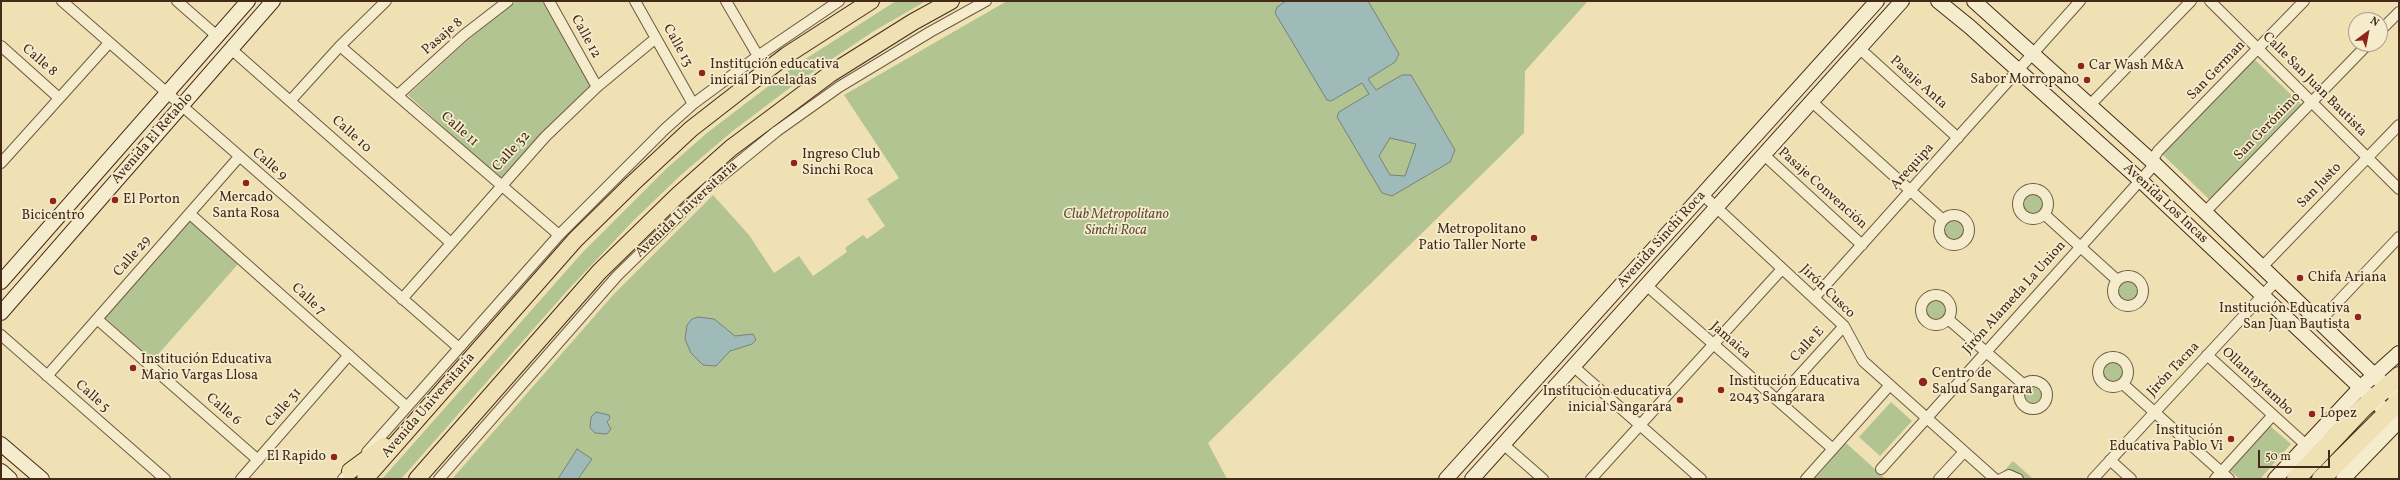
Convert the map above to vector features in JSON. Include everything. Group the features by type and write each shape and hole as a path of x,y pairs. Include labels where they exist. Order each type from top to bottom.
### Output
{"highway":[{"path":"2296,479 2367,394 2393,402 2321,479"}],"main road":[{"name":"Avenida El Retablo","path":"1,282 248,1"},
{"name":"Avenida El Retablo","path":"1,313 273,1"},
{"name":"Avenida Universitaria","path":"365,479 575,240 632,184 691,129 745,87 794,51 870,1"},
{"name":"Avenida Universitaria","path":"417,479 599,272 631,239 702,174 759,126 830,74 913,22 951,1"},
{"name":"Avenida Sinchi Roca","path":"1446,479 1877,1"},
{"name":"Avenida Sinchi Roca","path":"1472,479 1902,1"},
{"name":"Avenida Los Incas","path":"1938,1 2018,70 2140,180 2367,394"},
{"name":"Avenida Los Incas","path":"1974,1 2154,163 2319,322 2393,402"},
{"path":"2343,479 2393,402 2399,353"},
{"path":"2275,479 2306,445 2367,394"},
{"path":"346,475 410,428"},
{"path":"1,444 42,479"},
{"path":"425,479 432,462"},
{"path":"1,471 10,479"}],"street":[{"name":"Calle 9","path":"62,1 459,348"},
{"path":"177,1 217,36"},
{"path":"291,100 340,46 386,1"},
{"name":"Pasaje 8","path":"398,96 464,35 508,1"},
{"name":"Calle 12","path":"549,1 597,87"},
{"name":"Calle 13","path":"635,1 694,104"},
{"path":"726,1 758,56"},
{"name":"Avenida Universitaria","path":"346,475 559,236 639,154 694,104 758,56 839,1"},
{"name":"Avenida Universitaria","path":"439,479 617,276 706,188 777,131 840,87 930,32 986,1"},
{"name":"Arequipa","path":"1814,298 2080,1"},
{"path":"2090,105 2191,1"},
{"name":"Calle San Juan Bautista","path":"2210,1 2399,189"},
{"name":"San German","path":"2154,163 2158,151 2304,1"},
{"path":"2388,23 2399,12"},
{"name":"Calle 32","path":"402,299 501,185 545,137 597,87 656,38"},
{"path":"1,163 109,43"},
{"name":"Calle 8","path":"1,46 59,98"},
{"name":"Calle 11","path":"340,46 559,236"},
{"name":"Pasaje Anta","path":"1859,48 1958,138"},
{"name":"Calle 10","path":"231,49 291,100 451,243"},
{"name":"San Gerónimo","path":"2205,212 2360,52"},
{"path":"1811,101 1943,220"},
{"name":"San Justo","path":"2262,267 2399,125"},
{"path":"1,146 9,154"},
{"name":"Pasaje Convención","path":"1763,154 1862,244"},
{"name":"Calle 29","path":"47,376 239,157"},
{"name":"Jirón Alameda La Union","path":"1881,469 2154,163"},
{"name":"Jirón Cusco","path":"1703,195 1844,326 1863,361 1995,479"},
{"name":"Calle 7","path":"190,214 407,407"},
{"path":"2044,214 2117,280"},
{"path":"2319,322 2399,237"},
{"path":"1591,479 1782,269"},
{"name":"Jirón Tacna","path":"2093,479 2276,280"},
{"name":"Jamaica","path":"1646,285 1833,449"},
{"name":"Calle 6","path":"97,319 258,460"},
{"path":"1948,319 2023,384"},
{"name":"Calle E","path":"1777,400 1844,326"},
{"name":"Calle 5","path":"1,335 165,479"},
{"name":"Calle 31","path":"240,479 348,355"},
{"name":"Ollantaytambo","path":"2207,355 2306,445"},
{"path":"1573,366 1701,479"},
{"path":"2123,384 2155,412 2222,477 2273,415"},
{"path":"1806,479 1890,385"},
{"path":"1503,444 1543,479"},
{"path":"1939,479 1964,452"},
{"path":"2110,460 2131,479"},
{"path":"2001,479 2009,475 2018,479"}],"green space":[{"path":"517,1 542,1 591,87 544,131 500,179 408,95 469,39"},
{"path":"896,1 926,1 874,31 795,84 734,130 682,174 633,221 567,291 401,479 382,479 582,253 667,168 707,133 796,65"},
{"name":"Club Metropolitano Sinchi Roca","path":"1007,1 1588,1 1525,71 1524,133 1208,443 1227,479 452,479 613,295 713,195 749,235 774,273 799,256 813,276 847,252 845,248 863,235 867,239 885,226 867,199 899,178 844,95"},
{"path":"2254,59 2303,106 2211,201 2162,154"},
{"path":"2033,191 2038,192 2044,198 2044,208 2038,214 2033,215 2028,214 2022,208 2021,203 2022,198 2028,192"},
{"path":"1954,217 1963,221 1967,230 1963,239 1954,243 1945,239 1941,230 1945,221"},
{"path":"191,220 239,263 153,360 104,317"},
{"path":"2128,279 2137,282 2140,291 2137,300 2128,303 2119,300 2116,291 2119,282"},
{"path":"1936,298 1941,299 1947,305 1947,315 1941,321 1936,322 1931,321 1925,315 1924,310 1925,305 1931,299"},
{"path":"2109,361 2117,361 2124,368 2124,376 2117,383 2109,383 2102,376 2102,368"},
{"path":"2033,384 2041,387 2044,395 2041,403 2033,406 2025,403 2022,395 2025,387"},
{"path":"1891,402 1912,421 1880,456 1859,437"},
{"path":"2270,426 2291,444 2260,479 2240,479 2230,471"},
{"path":"1846,443 1886,479 1814,479"},
{"path":"2013,461 2032,478 2023,479 2003,472"}],"water":[{"path":"1286,1 1368,1 1399,54 1395,62 1368,79 1376,90 1402,75 1411,75 1455,150 1450,162 1392,196 1382,193 1337,117 1339,112 1369,94 1362,83 1331,101 1327,100 1275,13 1277,7","holes":["1390,138 1416,144 1405,176 1390,175 1379,156"]},
{"path":"698,317 714,319 735,336 753,334 756,340 752,344 730,351 716,366 703,365 691,353 685,339 687,325 692,319"},
{"path":"596,412 609,415 610,418 607,422 611,429 607,434 595,433 590,428 591,417"},
{"path":"577,449 592,459 578,479 558,479"}],"place":[{"name":"Car Wash M&A","path":"2081,66"},
{"name":"Institución educativa inicial Pinceladas","path":"702,73"},
{"name":"Sabor Morropano","path":"2087,80"},
{"name":"Ingreso Club Sinchi Roca","path":"794,163"},
{"name":"Mercado Santa Rosa","path":"246,183"},
{"name":"El Porton","path":"115,200"},
{"name":"Bicicentro","path":"53,201"},
{"name":"Metropolitano Patio Taller Norte","path":"1534,238"},
{"name":"Chifa Ariana","path":"2300,278"},
{"name":"Institución Educativa San Juan Bautista","path":"2358,317"},
{"name":"Institución Educativa Mario Vargas Llosa","path":"133,368"},
{"name":"Centro de Salud Sangarara","path":"1923,382"},
{"name":"Institución Educativa 2043 Sangarara","path":"1721,390"},
{"name":"Institución educativa inicial Sangarara","path":"1680,400"},
{"name":"Lopez","path":"2312,414"},
{"name":"Institución Educativa Pablo Vi","path":"2231,439"},
{"name":"El Rapido","path":"334,457"}]}
